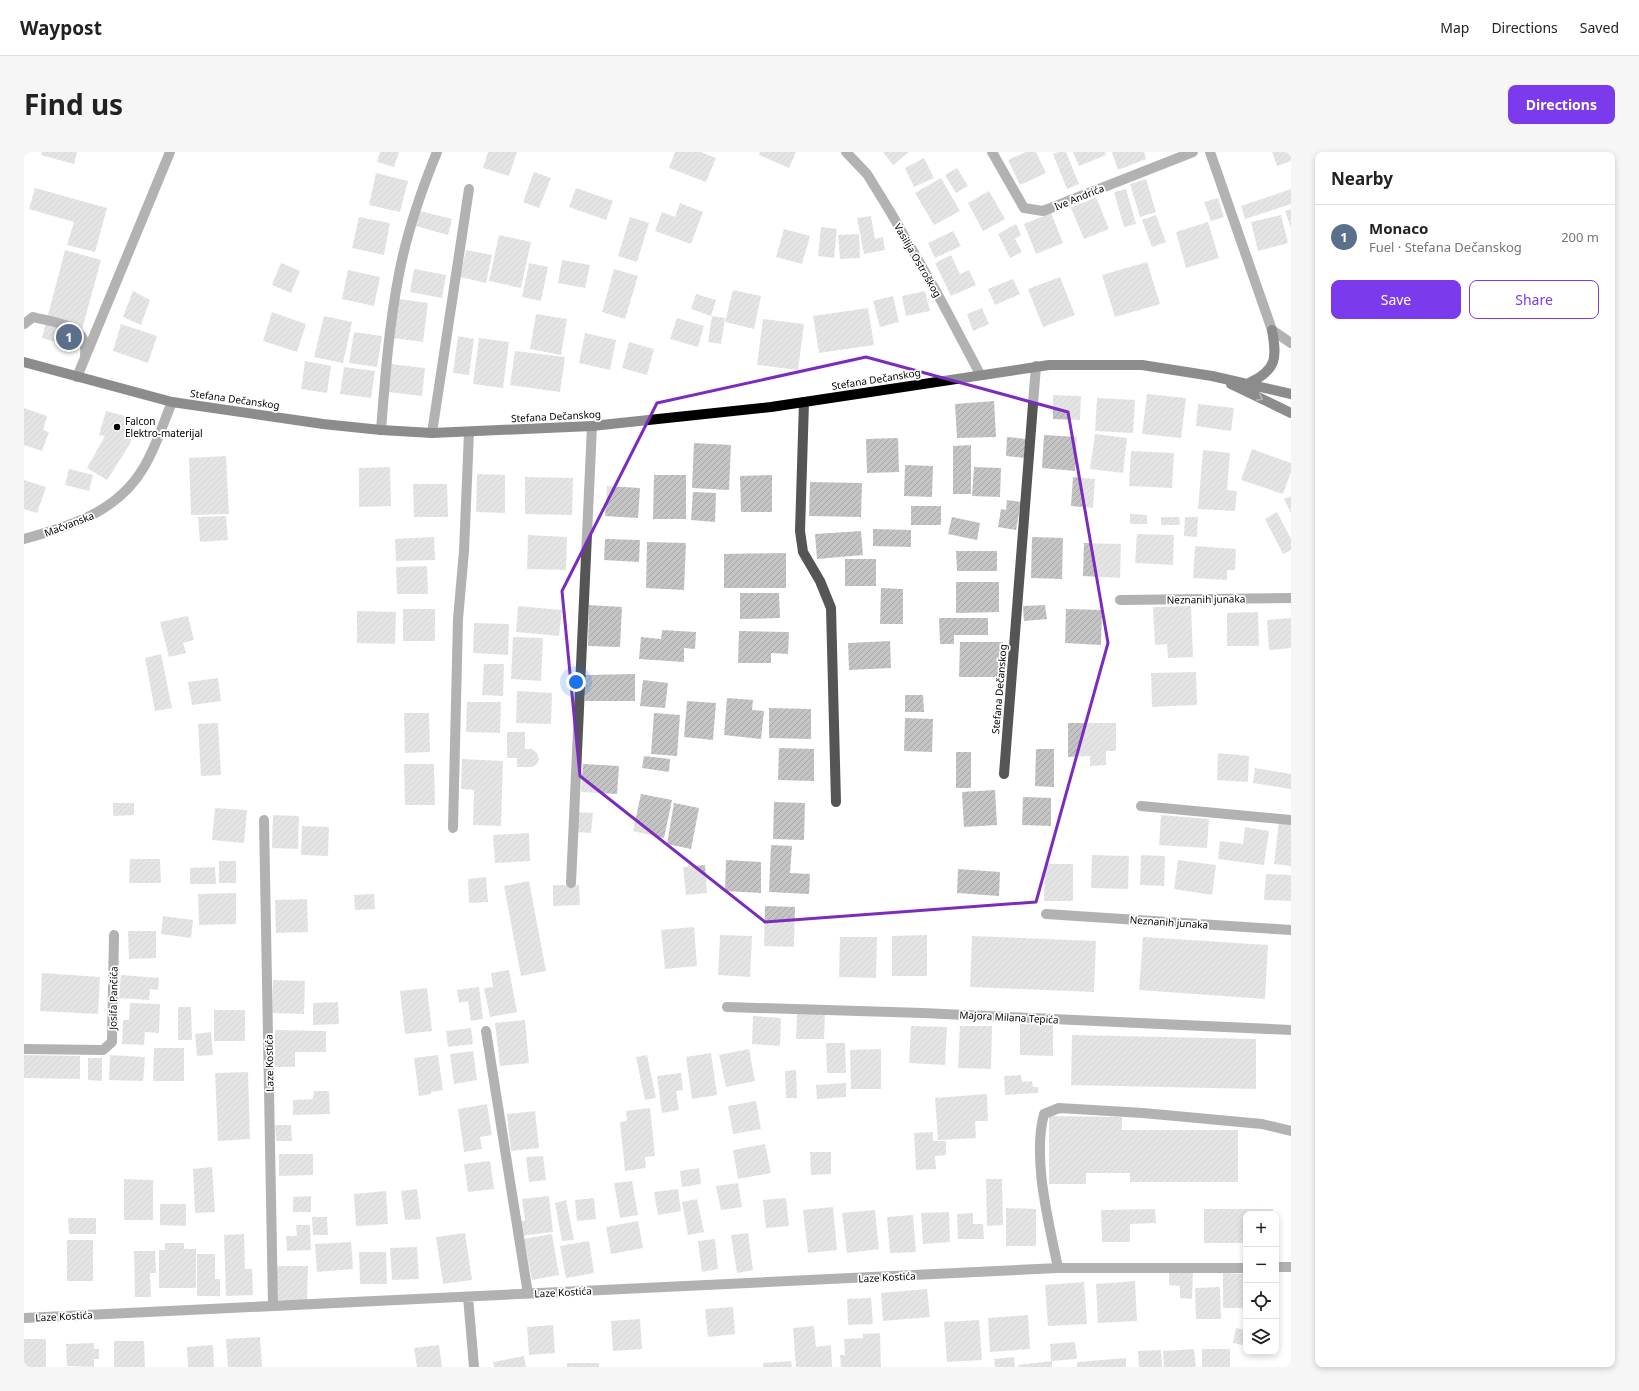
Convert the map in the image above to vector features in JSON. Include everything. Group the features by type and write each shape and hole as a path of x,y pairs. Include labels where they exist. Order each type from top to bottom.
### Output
{"main road":[{"path":"1249,384 1263,377 1274,359 1276,352 1272,330"},
{"name":"Stefana Dečanskog","path":"24,362 172,402 315,423 381,430 432,433 592,426 804,402 1036,366 1142,365 1212,376"},
{"path":"1212,376 1291,394"},
{"path":"1212,376 1291,413"}],"street":[{"path":"77,377 170,152"},
{"path":"381,430 388,353 399,274 407,237 423,186 437,152"},
{"name":"Vasilija Ostroškog","path":"846,152 867,174 891,213 937,293 980,374"},
{"name":"Ive Andrića","path":"992,152 1024,208 1043,212 1193,152"},
{"path":"1210,152 1272,330 1291,343"},
{"path":"432,433 469,189"},
{"path":"24,324 33,317 76,329 84,340 86,349 85,359"},
{"name":"Stefana Dečanskog","path":"1004,774 1036,366"},
{"name":"Mačvanska","path":"24,539 80,522 100,512 117,500 144,468 153,450 172,402"},
{"path":"804,402 800,531 803,552 820,581 831,608 836,802"},
{"path":"570,883 592,426"},
{"path":"453,828 458,619 464,551 469,432"},
{"name":"Neznanih junaka","path":"1120,600 1291,598"},
{"path":"1141,806 1291,820"},
{"name":"Laze Kostića","path":"264,820 273,1306"},
{"name":"Neznanih junaka","path":"1046,914 1291,930"},
{"name":"Josifa Pančića","path":"24,1049 103,1050 112,1042 114,935"},
{"name":"Majora Milana Tepića","path":"728,1007 930,1013 1291,1030"},
{"name":"Laze Kostića","path":"486,1031 528,1294"},
{"path":"1058,1268 1042,1184 1041,1127 1044,1114 1059,1108 1143,1113 1262,1124 1291,1131"},
{"path":"1279,1267 1291,1267"},
{"name":"Laze Kostića","path":"24,1318 1058,1268 1243,1268"},
{"path":"468,1297 474,1367"}],"highlighted area":[{"path":"866,357 1068,412 1108,643 1036,902 765,922 580,776 562,591 657,403"}],"building":[{"path":"42,152 77,152 74,164 41,155"},
{"path":"380,152 399,152 394,167 377,162"},
{"path":"488,152 517,152 509,176 483,168"},
{"path":"675,152 701,152 716,158 706,182 669,168"},
{"path":"760,152 796,152 789,168 759,155"},
{"path":"883,152 909,152 893,165"},
{"path":"1026,152 1036,152 1046,173 1020,185 1008,160"},
{"path":"1058,152 1066,152 1079,184 1067,189 1053,154"},
{"path":"1073,152 1105,152 1106,155 1079,166"},
{"path":"1112,152 1144,152 1146,159 1118,170"},
{"path":"1272,152 1291,152 1291,161 1277,166"},
{"path":"924,158 934,178 914,187 905,168"},
{"path":"957,168 968,186 956,193 945,175"},
{"path":"534,172 551,178 539,208 523,202"},
{"path":"376,173 408,181 400,212 369,205"},
{"path":"941,178 960,211 934,225 915,193"},
{"path":"1146,179 1156,212 1140,217 1130,184"},
{"path":"35,188 107,208 95,252 67,245 74,222 29,209"},
{"path":"576,188 613,201 606,220 569,207"},
{"path":"1126,189 1136,224 1124,227 1114,192"},
{"path":"1291,189 1291,204 1245,219 1241,206"},
{"path":"989,191 1005,219 983,231 968,203"},
{"path":"1096,197 1109,229 1084,239 1071,208"},
{"path":"1218,198 1224,217 1211,221 1204,202"},
{"path":"680,203 703,212 691,244 655,231 662,212 675,217"},
{"path":"1291,209 1291,228 1285,211"},
{"path":"420,211 452,219 448,235 416,226"},
{"path":"1051,213 1063,243 1036,254 1024,224"},
{"path":"1156,215 1166,242 1152,247 1142,220"},
{"path":"1281,215 1288,243 1258,251 1251,222"},
{"path":"871,216 875,239 883,237 885,250 864,254 857,218"},
{"path":"359,217 390,223 384,255 352,248"},
{"path":"630,217 649,223 637,262 618,256"},
{"path":"1208,222 1219,258 1186,268 1176,232"},
{"path":"1016,224 1021,235 1015,239 1022,252 1010,258 998,234"},
{"path":"821,227 837,229 834,258 818,256"},
{"path":"784,229 810,236 802,264 776,257"},
{"path":"953,231 961,246 935,258 928,243"},
{"path":"859,234 860,258 840,259 838,235"},
{"path":"499,235 531,242 521,288 489,281"},
{"path":"65,250 101,260 77,348 42,338"},
{"path":"466,250 492,255 486,283 460,277"},
{"path":"951,255 960,274 969,270 976,285 951,296 935,263"},
{"path":"562,260 590,265 585,288 558,283"},
{"path":"1147,262 1160,304 1115,317 1102,275"},
{"path":"281,263 300,271 291,293 272,285"},
{"path":"529,263 548,267 541,301 522,297"},
{"path":"414,269 446,275 442,298 410,292"},
{"path":"614,269 638,276 625,319 602,312"},
{"path":"348,270 380,277 374,306 342,299"},
{"path":"1060,277 1075,315 1043,327 1028,289"},
{"path":"1013,279 1020,294 995,305 988,289"},
{"path":"733,290 761,296 754,329 725,322"},
{"path":"133,291 150,300 141,325 123,317"},
{"path":"925,291 930,311 906,316 902,296"},
{"path":"696,294 716,300 711,316 691,309"},
{"path":"893,296 899,322 880,327 873,301"},
{"path":"399,299 428,303 423,342 393,338"},
{"path":"868,308 874,345 819,353 813,316"},
{"path":"982,308 989,324 973,331 967,314"},
{"path":"272,312 306,324 297,352 263,341"},
{"path":"536,314 567,319 561,355 530,349"},
{"path":"324,316 352,322 343,363 314,357"},
{"path":"712,316 725,318 721,344 708,342"},
{"path":"677,318 704,326 698,347 670,339"},
{"path":"763,319 804,324 798,370 757,365"},
{"path":"121,324 157,336 148,363 113,351"},
{"path":"354,332 382,336 377,367 349,363"},
{"path":"585,333 616,340 610,370 579,363"},
{"path":"458,336 474,339 469,375 453,373"},
{"path":"479,338 509,342 503,388 473,384"},
{"path":"629,342 654,349 647,375 622,368"},
{"path":"515,351 565,357 560,392 510,385"},
{"path":"305,361 331,366 327,393 301,389"},
{"path":"391,364 425,368 422,396 388,392"},
{"path":"344,367 375,371 371,398 340,394"},
{"path":"1147,394 1186,398 1181,438 1142,434"},
{"path":"1053,395 1081,396 1080,420 1053,419"},
{"path":"1097,398 1135,400 1133,433 1095,431"},
{"path":"994,401 996,437 957,438 955,404"},
{"path":"1198,404 1234,408 1231,431 1196,426"},
{"path":"24,408 47,416 43,430 49,432 42,451 24,445"},
{"path":"106,411 136,419 130,444 107,480 87,468 105,436 99,435"},
{"path":"1095,434 1127,438 1123,473 1090,469"},
{"path":"1044,435 1077,437 1075,471 1042,468"},
{"path":"1007,437 1027,439 1025,458 1006,456"},
{"path":"898,438 899,472 867,473 866,439"},
{"path":"694,443 731,445 729,490 692,488"},
{"path":"971,445 971,494 953,494 953,446"},
{"path":"1252,449 1291,463 1291,472 1283,494 1241,480"},
{"path":"1203,450 1230,453 1227,490 1237,491 1235,511 1198,509"},
{"path":"1131,451 1174,453 1172,488 1129,486"},
{"path":"226,456 229,514 191,515 189,458"},
{"path":"905,465 933,466 932,497 904,496"},
{"path":"390,467 391,506 359,507 359,468"},
{"path":"974,467 1001,468 1000,497 972,496"},
{"path":"69,469 93,475 89,491 65,485"},
{"path":"477,474 505,475 505,513 476,512"},
{"path":"654,475 686,475 686,519 653,519"},
{"path":"772,475 772,512 741,512 740,476"},
{"path":"525,477 573,478 572,515 525,514"},
{"path":"1073,477 1095,479 1093,508 1071,506"},
{"path":"24,480 46,487 37,513 24,509"},
{"path":"810,482 862,483 861,517 809,516"},
{"path":"413,484 447,484 448,517 414,517"},
{"path":"607,486 640,488 638,518 605,516"},
{"path":"693,492 716,493 715,522 691,520"},
{"path":"1291,496 1291,513 1284,499"},
{"path":"1007,500 1021,502 1016,530 998,527 1001,509 1006,510"},
{"path":"911,506 941,506 941,525 911,525"},
{"path":"1277,512 1291,539 1291,550 1283,554 1265,519"},
{"path":"1130,514 1147,515 1147,524 1130,524"},
{"path":"226,516 228,540 200,542 198,517"},
{"path":"952,517 980,523 977,540 948,534"},
{"path":"1161,517 1179,517 1180,525 1161,525"},
{"path":"1185,517 1198,517 1197,537 1184,536"},
{"path":"873,529 911,530 911,547 873,546"},
{"path":"861,531 863,555 817,559 815,534"},
{"path":"1137,534 1174,535 1173,565 1135,563"},
{"path":"528,535 567,537 566,570 527,569"},
{"path":"434,537 435,560 396,561 395,539"},
{"path":"1032,537 1063,538 1062,579 1031,578"},
{"path":"605,539 640,540 639,562 604,560"},
{"path":"647,542 686,543 684,590 646,588"},
{"path":"1084,543 1121,544 1120,578 1083,576"},
{"path":"1195,546 1236,549 1235,570 1227,570 1227,580 1193,578"},
{"path":"956,551 997,551 997,571 957,571"},
{"path":"786,553 786,588 724,588 724,554"},
{"path":"845,559 876,559 876,586 845,586"},
{"path":"427,566 428,594 397,594 396,567"},
{"path":"956,582 999,582 999,612 956,613"},
{"path":"881,588 903,589 903,624 880,624"},
{"path":"740,593 779,593 780,618 740,619"},
{"path":"589,605 622,607 620,647 588,646"},
{"path":"1045,605 1047,619 1024,621 1023,606"},
{"path":"518,606 562,610 559,636 516,632"},
{"path":"1191,606 1193,657 1168,658 1167,644 1155,645 1153,607"},
{"path":"403,609 435,609 435,641 403,641"},
{"path":"1066,609 1102,610 1101,645 1065,643"},
{"path":"357,611 396,612 395,644 357,643"},
{"path":"1258,612 1259,646 1227,646 1227,613"},
{"path":"188,616 194,640 183,643 186,653 169,657 160,622"},
{"path":"939,618 988,618 988,635 954,635 954,644 940,644"},
{"path":"1291,618 1291,648 1269,650 1267,620"},
{"path":"474,623 509,624 508,655 473,653"},
{"path":"662,630 696,632 695,649 684,648 684,662 639,659 641,637 661,639"},
{"path":"739,631 789,632 788,654 771,653 771,663 738,663"},
{"path":"513,637 543,638 541,681 511,679"},
{"path":"890,641 891,668 849,670 848,643"},
{"path":"960,642 1003,642 1002,677 959,677"},
{"path":"161,654 172,708 155,711 145,658"},
{"path":"484,664 504,664 503,696 482,695"},
{"path":"1196,672 1197,705 1152,707 1151,673"},
{"path":"635,674 635,701 585,701 585,675"},
{"path":"218,678 221,701 192,705 188,682"},
{"path":"643,680 668,683 665,708 640,706"},
{"path":"517,691 552,693 551,724 516,723"},
{"path":"905,695 923,695 924,712 905,712"},
{"path":"727,698 753,700 752,710 764,711 761,739 724,735"},
{"path":"687,701 716,703 713,740 684,737"},
{"path":"467,702 501,702 500,733 466,732"},
{"path":"769,708 811,709 811,739 769,738"},
{"path":"404,713 429,713 430,752 405,753"},
{"path":"654,713 680,715 677,756 651,754"},
{"path":"905,718 933,719 932,752 904,751"},
{"path":"218,723 221,775 201,776 198,724"},
{"path":"1068,723 1116,723 1116,751 1106,751 1106,765 1090,766 1090,756 1068,757"},
{"path":"507,732 525,732 525,749 532,749 537,753 539,759 537,764 532,767 517,767 517,758 507,758"},
{"path":"779,748 814,749 814,781 778,780"},
{"path":"1036,749 1054,749 1054,787 1035,786"},
{"path":"956,752 971,752 971,788 956,788"},
{"path":"1218,753 1249,756 1248,782 1217,780"},
{"path":"644,756 670,759 669,772 642,768"},
{"path":"462,759 503,761 501,826 473,825 474,790 461,789"},
{"path":"404,764 434,764 435,805 405,805"},
{"path":"583,764 619,766 617,794 581,792"},
{"path":"1255,768 1291,774 1291,789 1253,783"},
{"path":"995,790 997,825 964,827 962,792"},
{"path":"641,794 672,800 664,838 633,831"},
{"path":"1023,797 1051,798 1051,826 1022,825"},
{"path":"774,802 805,803 804,840 773,839"},
{"path":"113,803 134,803 134,815 113,816"},
{"path":"674,803 699,808 691,849 667,844"},
{"path":"215,808 247,810 244,843 212,840"},
{"path":"576,812 593,813 591,833 575,832"},
{"path":"273,815 299,816 298,849 272,848"},
{"path":"1161,815 1209,819 1207,848 1159,845"},
{"path":"1279,821 1291,823 1291,866 1274,864"},
{"path":"302,826 329,827 328,856 301,855"},
{"path":"1245,827 1269,831 1264,865 1218,859 1220,841 1243,844"},
{"path":"529,833 530,861 495,863 493,835"},
{"path":"771,845 792,846 790,873 810,874 809,894 769,892"},
{"path":"1092,855 1129,856 1128,889 1091,888"},
{"path":"1141,855 1165,856 1164,886 1140,885"},
{"path":"130,859 160,859 161,883 129,883"},
{"path":"726,860 761,862 761,893 725,891"},
{"path":"1178,860 1216,865 1212,895 1174,889"},
{"path":"219,861 236,861 236,883 219,883"},
{"path":"1045,864 1073,864 1073,901 1044,901"},
{"path":"705,865 707,893 686,895 683,867"},
{"path":"215,867 216,884 190,884 190,868"},
{"path":"958,869 1000,872 999,896 957,893"},
{"path":"1266,874 1291,875 1291,901 1264,900"},
{"path":"486,877 488,902 469,903 468,879"},
{"path":"529,881 546,971 521,976 504,886"},
{"path":"553,885 579,885 580,905 553,906"},
{"path":"236,893 236,924 199,925 198,894"},
{"path":"374,894 375,909 355,910 354,895"},
{"path":"307,899 308,932 276,933 275,900"},
{"path":"765,906 795,907 794,947 764,946"},
{"path":"163,916 193,920 191,938 161,934"},
{"path":"694,927 697,966 665,969 661,930"},
{"path":"128,931 156,931 156,958 129,959"},
{"path":"720,935 752,936 750,977 718,975"},
{"path":"927,935 927,976 892,976 892,936"},
{"path":"972,936 1096,941 1094,992 970,987"},
{"path":"840,937 877,937 876,978 839,977"},
{"path":"1143,937 1268,945 1265,999 1139,990"},
{"path":"509,970 517,1012 490,1017 484,988 493,987 491,973"},
{"path":"42,973 100,977 98,1014 40,1011"},
{"path":"121,975 159,978 158,990 150,989 149,1000 119,998"},
{"path":"273,980 305,981 304,1014 272,1013"},
{"path":"479,987 483,1019 471,1021 468,1001 459,1003 457,990"},
{"path":"427,988 432,1031 405,1034 400,991"},
{"path":"338,1002 339,1024 313,1025 313,1003"},
{"path":"130,1003 160,1004 159,1033 145,1032 144,1045 122,1044 123,1020 129,1020"},
{"path":"178,1007 191,1007 192,1040 178,1040"},
{"path":"214,1010 245,1010 245,1041 214,1041"},
{"path":"797,1014 825,1014 824,1039 796,1039"},
{"path":"753,1016 781,1018 780,1046 752,1044"},
{"path":"525,1020 529,1063 500,1066 495,1023"},
{"path":"1020,1024 1053,1025 1053,1056 1020,1055"},
{"path":"911,1026 947,1027 945,1065 909,1063"},
{"path":"960,1026 992,1026 991,1069 958,1068"},
{"path":"471,1028 473,1044 448,1047 446,1031"},
{"path":"275,1030 326,1031 326,1052 295,1052 295,1067 275,1067"},
{"path":"211,1032 213,1055 197,1056 195,1034"},
{"path":"1072,1035 1256,1039 1256,1089 1071,1085"},
{"path":"826,1043 845,1043 846,1073 827,1073"},
{"path":"154,1048 184,1048 184,1081 153,1081"},
{"path":"749,1049 755,1081 726,1087 719,1055"},
{"path":"881,1049 881,1089 851,1089 850,1050"},
{"path":"473,1051 477,1080 454,1084 450,1054"},
{"path":"711,1053 717,1095 692,1099 686,1057"},
{"path":"24,1055 80,1056 80,1079 24,1078"},
{"path":"110,1055 145,1057 143,1081 109,1080"},
{"path":"438,1055 443,1090 419,1096 414,1058"},
{"path":"647,1055 656,1098 645,1100 636,1057"},
{"path":"88,1058 102,1058 102,1081 88,1080"},
{"path":"796,1070 797,1098 786,1098 785,1071"},
{"path":"248,1072 250,1139 218,1141 215,1073"},
{"path":"681,1073 683,1090 676,1091 679,1110 662,1113 657,1076"},
{"path":"1021,1075 1022,1082 1032,1081 1033,1087 1038,1087 1038,1093 1005,1095 1004,1076"},
{"path":"846,1083 846,1097 817,1099 816,1085"},
{"path":"314,1091 329,1091 330,1114 293,1115 293,1100 313,1099"},
{"path":"987,1094 988,1121 975,1121 976,1138 938,1140 935,1098"},
{"path":"756,1101 761,1129 733,1134 728,1106"},
{"path":"487,1104 492,1135 480,1137 482,1149 464,1152 458,1109"},
{"path":"650,1108 655,1156 645,1157 646,1168 625,1171 620,1122 627,1121 626,1111"},
{"path":"535,1111 539,1148 511,1151 507,1114"},
{"path":"1049,1116 1122,1117 1122,1130 1238,1130 1238,1182 1130,1182 1130,1173 1086,1173 1086,1184 1049,1184"},
{"path":"275,1125 291,1125 292,1141 276,1141"},
{"path":"933,1132 933,1141 946,1141 946,1155 935,1156 936,1169 916,1170 914,1133"},
{"path":"765,1144 771,1173 738,1179 733,1150"},
{"path":"810,1152 831,1152 831,1174 811,1175"},
{"path":"279,1154 313,1154 313,1175 279,1176"},
{"path":"543,1156 546,1180 529,1182 526,1157"},
{"path":"490,1161 494,1189 468,1192 464,1164"},
{"path":"212,1167 215,1212 195,1213 193,1169"},
{"path":"699,1168 701,1184 682,1187 680,1171"},
{"path":"124,1179 153,1180 153,1220 124,1220"},
{"path":"986,1179 1002,1179 1003,1225 987,1226"},
{"path":"632,1181 638,1215 620,1218 614,1183"},
{"path":"738,1183 742,1207 721,1210 716,1186"},
{"path":"417,1189 421,1219 405,1220 401,1191"},
{"path":"678,1189 681,1211 658,1215 654,1192"},
{"path":"386,1191 388,1224 356,1226 354,1194"},
{"path":"311,1196 311,1212 293,1212 293,1197"},
{"path":"549,1196 553,1232 520,1236 519,1221 525,1221 522,1199"},
{"path":"594,1198 596,1219 577,1221 575,1200"},
{"path":"786,1198 789,1226 766,1228 763,1200"},
{"path":"697,1199 704,1232 688,1235 682,1202"},
{"path":"566,1200 574,1240 562,1241 555,1203"},
{"path":"160,1204 186,1204 186,1226 160,1225"},
{"path":"833,1207 837,1250 808,1253 803,1210"},
{"path":"1006,1208 1036,1209 1036,1246 1006,1246"},
{"path":"1155,1209 1156,1223 1130,1224 1130,1242 1102,1242 1101,1210"},
{"path":"1204,1209 1273,1209 1273,1211 1243,1211 1243,1243 1204,1243"},
{"path":"875,1210 879,1249 847,1253 842,1213"},
{"path":"949,1212 950,1242 923,1244 921,1213"},
{"path":"973,1213 973,1224 983,1224 984,1239 958,1239 957,1214"},
{"path":"913,1215 916,1252 890,1253 887,1217"},
{"path":"312,1217 327,1217 328,1235 313,1235"},
{"path":"68,1218 96,1218 96,1234 69,1234"},
{"path":"638,1221 643,1248 611,1254 606,1227"},
{"path":"296,1225 310,1225 311,1250 287,1251 286,1236 297,1236"},
{"path":"465,1233 472,1280 443,1284 436,1237"},
{"path":"748,1233 753,1270 737,1273 731,1235"},
{"path":"244,1234 245,1269 252,1269 253,1295 226,1296 224,1235"},
{"path":"552,1234 559,1275 532,1280 524,1239"},
{"path":"715,1239 718,1269 702,1272 698,1241"},
{"path":"67,1240 93,1240 93,1281 67,1281"},
{"path":"589,1241 594,1273 566,1278 560,1246"},
{"path":"351,1242 353,1269 317,1272 315,1244"},
{"path":"165,1243 184,1243 184,1249 196,1249 196,1288 159,1288 159,1250 165,1250"},
{"path":"417,1247 419,1279 392,1280 390,1248"},
{"path":"134,1251 155,1251 156,1273 150,1273 151,1297 135,1297"},
{"path":"359,1252 386,1252 387,1284 360,1284"},
{"path":"197,1254 215,1254 215,1279 220,1279 220,1296 197,1296"},
{"path":"277,1266 308,1266 307,1301 277,1300"},
{"path":"1169,1271 1193,1272 1192,1299 1180,1298 1180,1286 1169,1285"},
{"path":"1223,1273 1243,1274 1243,1308 1223,1308"},
{"path":"1135,1281 1137,1321 1098,1323 1096,1284"},
{"path":"1084,1282 1087,1324 1048,1326 1045,1285"},
{"path":"1220,1287 1221,1319 1196,1319 1195,1288"},
{"path":"927,1289 930,1317 883,1321 881,1293"},
{"path":"871,1298 873,1324 848,1325 847,1299"},
{"path":"733,1307 735,1334 708,1337 705,1309"},
{"path":"1028,1315 1030,1349 990,1352 988,1318"},
{"path":"640,1319 642,1349 613,1351 611,1321"},
{"path":"979,1320 982,1360 947,1362 944,1322"},
{"path":"553,1325 555,1353 529,1355 527,1327"},
{"path":"814,1326 816,1347 831,1345 832,1367 796,1367 793,1328"},
{"path":"1236,1328 1243,1329 1243,1345 1233,1343"},
{"path":"880,1333 881,1367 841,1367 840,1355 845,1355 844,1339 863,1338 863,1334"},
{"path":"260,1337 262,1367 228,1367 226,1339"},
{"path":"24,1339 46,1339 46,1367 24,1367"},
{"path":"114,1341 144,1341 145,1367 114,1367"},
{"path":"1075,1342 1077,1359 1052,1361 1052,1367 1019,1367 1018,1365 1051,1361 1050,1344"},
{"path":"94,1343 94,1349 99,1349 99,1359 94,1359 94,1367 67,1366 66,1344"},
{"path":"213,1345 214,1367 188,1367 187,1347"},
{"path":"439,1345 442,1367 417,1367 414,1348"},
{"path":"1194,1349 1196,1367 1164,1367 1163,1351"},
{"path":"1202,1349 1230,1349 1230,1367 1202,1367"},
{"path":"1161,1350 1162,1367 1139,1367 1138,1351"},
{"path":"524,1356 526,1367 494,1367 493,1362"},
{"path":"1014,1357 1015,1367 995,1367 994,1359"},
{"path":"1126,1358 1126,1367 1077,1367 1077,1362"},
{"path":"791,1361 792,1367 763,1367 763,1363"},
{"path":"567,1363 599,1363 599,1367 567,1367"}],"place":[{"name":"Monaco","path":"69,337"},
{"name":"Falcon Elektro-materijal","path":"117,427"}]}
